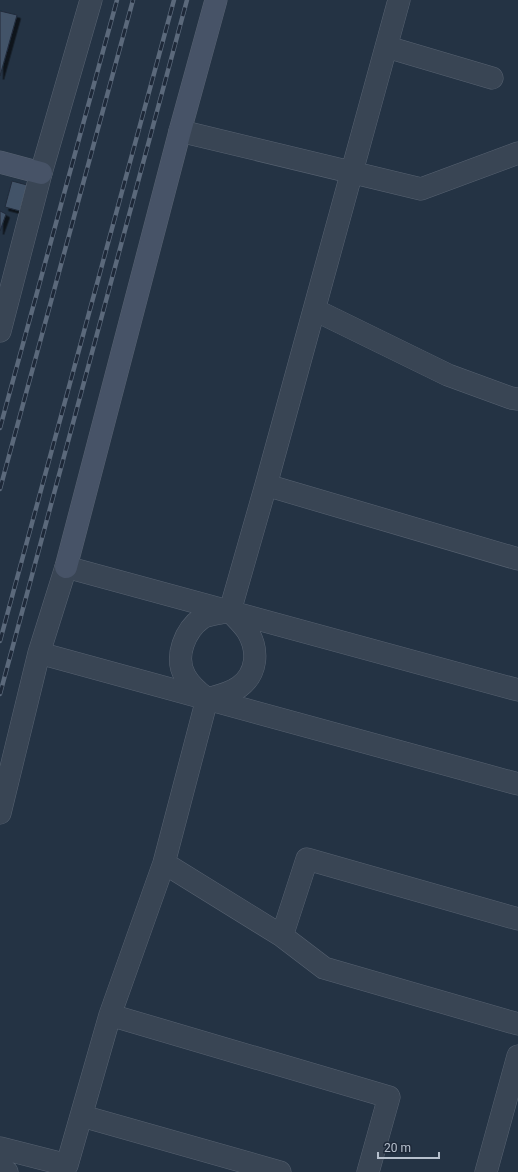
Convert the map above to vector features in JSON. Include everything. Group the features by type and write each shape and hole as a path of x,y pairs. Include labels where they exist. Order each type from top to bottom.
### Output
{"street":[{"path":"0,332 41,173 91,0"},
{"path":"0,813 39,653 66,567 180,131 216,0"},
{"path":"230,611 315,310 400,0"},
{"path":"387,47 492,78"},
{"path":"180,131 421,189 518,153"},
{"path":"0,162 41,173"},
{"path":"315,310 448,375 511,398 518,399"},
{"path":"266,485 518,558"},
{"path":"66,567 518,690"},
{"path":"207,699 225,694 239,687 250,676 255,661 253,644 248,632 230,611"},
{"path":"207,699 191,685 184,676 181,664 181,650 190,630 203,617 230,611"},
{"path":"39,653 518,784"},
{"path":"0,1148 68,1165 110,1014 164,863 207,699"},
{"path":"282,936 306,859 518,919"},
{"path":"164,863 282,936 324,968 518,1024"},
{"path":"110,1014 389,1097 368,1172"},
{"path":"486,1172 518,1056"},
{"path":"82,1116 280,1172"},
{"path":"0,1170 7,1172"}],"building":[{"path":"0,11 17,15 0,76"},
{"path":"12,181 27,185 20,211 5,207"},
{"path":"0,211 6,214 0,231"}],"railway":[{"path":"0,428 117,0"},
{"path":"0,489 133,0"},
{"path":"0,641 174,0"},
{"path":"0,694 187,0"}]}
